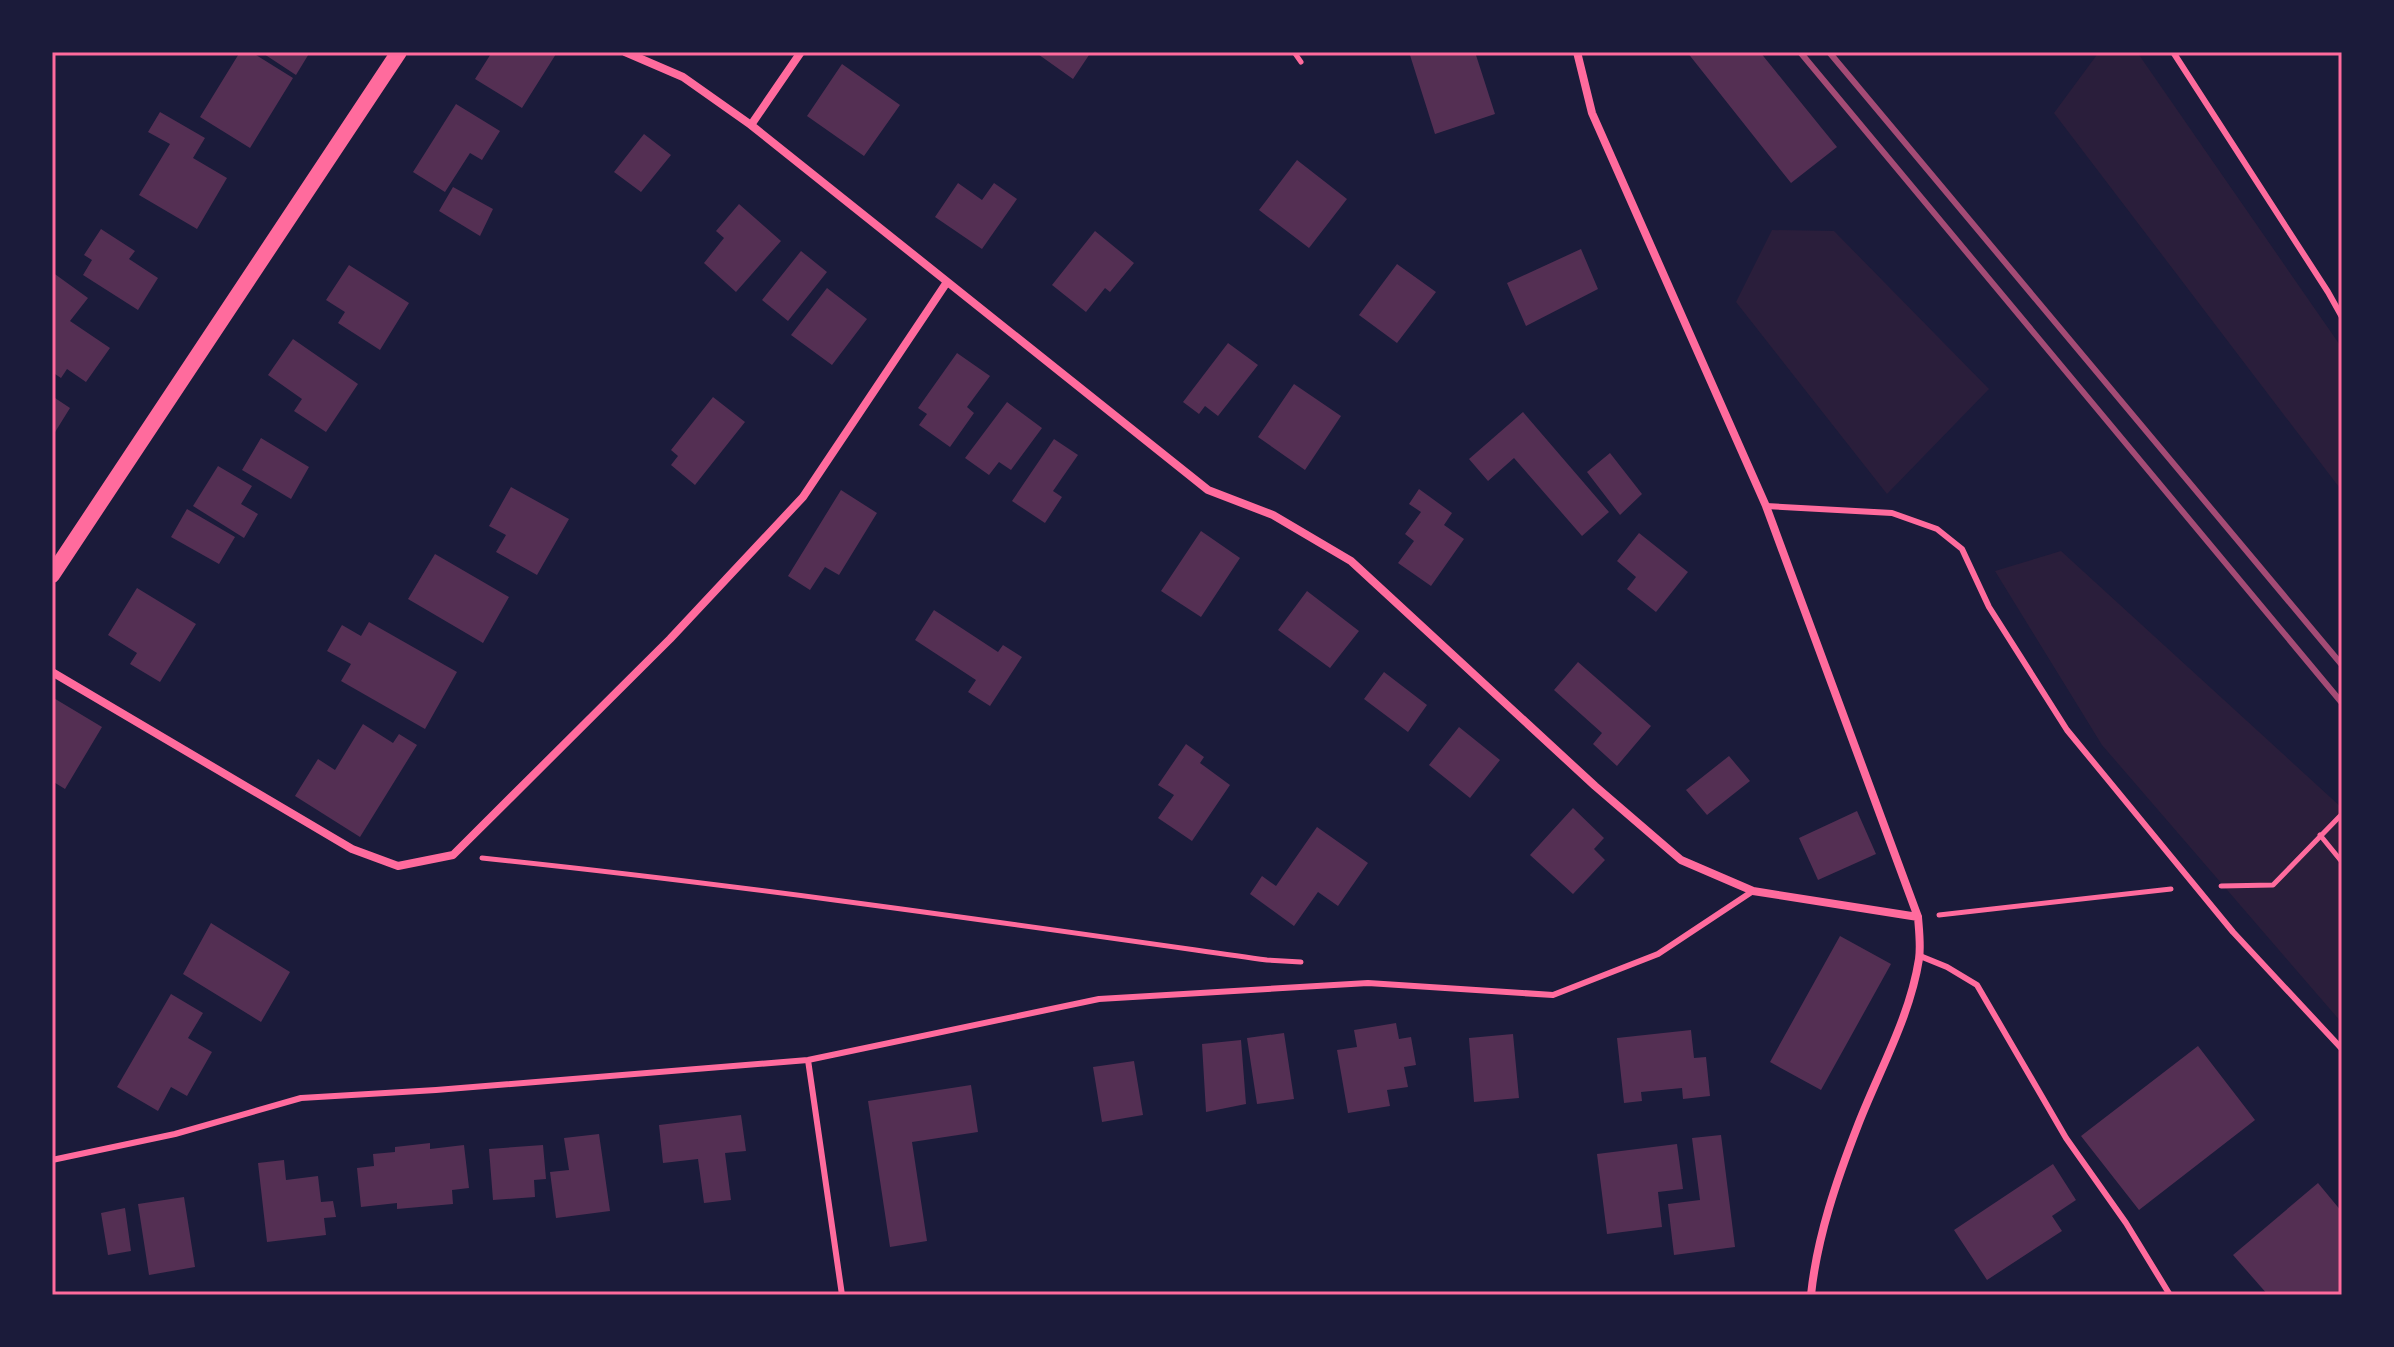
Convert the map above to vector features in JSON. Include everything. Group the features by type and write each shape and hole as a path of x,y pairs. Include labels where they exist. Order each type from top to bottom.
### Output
{"main road":[{"path":"52,575 399,52"}],"street":[{"path":"625,52 683,77 751,125 1208,490 1273,515 1351,561 1595,786 1681,860 1753,891 1918,917"},
{"path":"751,125 801,52"},
{"path":"1577,52 1592,113 1766,506 1918,917 1920,956 1911,992 1857,1127 1823,1228 1811,1295"},
{"path":"52,672 352,849 398,866 453,855 670,639 803,497 947,282"}],"lane":[{"path":"2173,52 2342,317"},
{"path":"1766,506 1892,513 1937,529 1962,549 1989,607 2067,730 2233,932 2342,1049"},
{"path":"52,1160 175,1134 301,1098 808,1060 1099,999 1368,983 1553,995 1658,954 1753,891"},
{"path":"1920,956 1947,967 1977,985 2066,1138 2126,1223 2170,1295"},
{"path":"808,1060 842,1295"}],"path":[{"path":"1294,52 1301,62"},
{"path":"1918,917 2196,886 2273,885 2342,814"},
{"path":"2320,835 2342,862"},
{"path":"453,855 659,877 1267,960 1312,963"}],"shaded area":[{"path":"2099,52 2137,52 2342,348 2342,491 2054,113"},
{"path":"1772,230 1834,231 1989,389 1887,494 1736,302"},
{"path":"2061,551 2342,808 2342,1023 2102,745 1995,571"}],"building":[{"path":"240,52 251,52 293,78 250,148 200,117"},
{"path":"265,52 310,52 296,75"},
{"path":"492,52 556,54 522,108 475,79"},
{"path":"1035,52 1091,52 1073,79"},
{"path":"1409,52 1475,52 1495,114 1435,134"},
{"path":"1687,52 1760,52 1837,147 1791,183"},
{"path":"842,64 900,105 864,156 807,116"},
{"path":"456,104 500,131 482,160 470,153 445,192 413,172"},
{"path":"160,112 205,138 193,158 227,178 197,229 139,195 170,144 148,132"},
{"path":"644,134 671,155 641,192 614,172"},
{"path":"1297,160 1347,199 1309,248 1259,210"},
{"path":"958,183 982,200 994,183 1017,199 982,249 935,217"},
{"path":"453,187 493,209 480,236 439,211"},
{"path":"739,204 781,241 736,292 704,263 724,238 716,231"},
{"path":"101,229 135,251 129,259 158,278 138,310 83,275 92,260 84,255"},
{"path":"1095,231 1134,263 1110,292 1105,288 1086,312 1052,285"},
{"path":"1581,249 1598,289 1526,326 1507,283"},
{"path":"801,251 827,272 788,321 762,300"},
{"path":"1397,264 1436,292 1397,343 1359,315"},
{"path":"349,265 409,303 380,350 338,323 345,312 326,300"},
{"path":"52,272 88,298 70,321 110,348 86,382 67,369 61,378 52,372"},
{"path":"827,288 867,319 832,365 791,335"},
{"path":"293,339 358,384 326,432 294,411 302,399 268,375"},
{"path":"1228,343 1258,365 1218,416 1205,406 1199,414 1183,402"},
{"path":"957,353 990,376 967,407 974,413 950,447 919,425 927,414 918,408"},
{"path":"1294,384 1341,416 1305,470 1258,437"},
{"path":"52,396 70,408 52,437"},
{"path":"713,397 745,422 695,485 671,465 678,456 671,450"},
{"path":"1007,402 1042,428 1011,470 999,462 989,475 965,458"},
{"path":"1523,412 1609,512 1582,536 1514,458 1488,481 1469,459"},
{"path":"261,438 309,467 291,499 242,470"},
{"path":"1054,439 1078,455 1053,491 1062,497 1045,523 1012,501"},
{"path":"1610,453 1642,494 1620,515 1587,472"},
{"path":"218,466 252,486 241,504 258,514 244,538 193,506"},
{"path":"511,487 569,519 537,575 496,552 506,535 489,526"},
{"path":"1419,489 1452,513 1444,525 1464,539 1431,586 1398,563 1414,541 1405,534 1421,512 1409,504"},
{"path":"841,490 877,513 839,575 825,567 810,590 788,576"},
{"path":"187,509 235,537 219,564 171,537"},
{"path":"1201,531 1240,558 1201,617 1161,591"},
{"path":"1639,533 1688,572 1656,612 1627,589 1636,577 1617,561"},
{"path":"435,554 509,597 483,643 408,599"},
{"path":"137,588 196,624 160,682 130,664 137,653 108,635"},
{"path":"1307,591 1359,631 1330,668 1278,630"},
{"path":"934,610 998,652 1003,645 1022,657 990,706 968,692 976,680 915,640"},
{"path":"369,622 457,672 425,729 341,681 351,664 327,651 342,625 361,636"},
{"path":"1578,662 1651,726 1617,766 1593,744 1602,733 1554,690"},
{"path":"1384,672 1427,705 1408,732 1364,699"},
{"path":"52,697 102,727 65,789 52,781"},
{"path":"363,724 393,743 399,734 417,745 360,837 295,796 318,759 335,770"},
{"path":"1459,727 1500,760 1470,798 1429,765"},
{"path":"1186,744 1204,757 1200,763 1230,785 1192,841 1158,818 1174,795 1158,785"},
{"path":"1729,756 1750,781 1707,815 1686,790"},
{"path":"1573,808 1604,838 1594,849 1605,860 1573,894 1530,855"},
{"path":"1857,811 1876,854 1818,880 1799,838"},
{"path":"1317,827 1368,863 1338,906 1318,892 1294,926 1250,894 1262,876 1276,886"},
{"path":"211,923 290,972 261,1022 183,974"},
{"path":"1840,936 1891,964 1821,1090 1770,1062"},
{"path":"171,994 203,1013 188,1038 212,1052 187,1096 171,1087 158,1111 117,1087"},
{"path":"1396,1023 1399,1039 1411,1037 1416,1065 1404,1067 1408,1087 1387,1090 1390,1106 1348,1113 1337,1050 1357,1047 1354,1030"},
{"path":"1691,1030 1694,1058 1706,1057 1710,1096 1683,1099 1682,1088 1641,1092 1642,1101 1624,1103 1617,1038"},
{"path":"1284,1033 1294,1099 1257,1104 1247,1038"},
{"path":"1513,1034 1519,1098 1474,1102 1469,1038"},
{"path":"1241,1040 1246,1104 1206,1112 1202,1044"},
{"path":"2198,1046 2255,1120 2139,1210 2081,1136"},
{"path":"1134,1061 1143,1115 1102,1122 1093,1067"},
{"path":"971,1085 978,1132 912,1142 927,1241 890,1247 868,1101"},
{"path":"741,1115 746,1151 725,1153 731,1200 704,1203 698,1159 663,1163 659,1125"},
{"path":"599,1134 610,1211 556,1218 550,1172 569,1170 564,1138"},
{"path":"1721,1135 1735,1247 1674,1255 1668,1204 1700,1200 1692,1138"},
{"path":"430,1143 430,1149 464,1145 469,1188 452,1190 453,1204 397,1209 397,1203 361,1207 357,1168 374,1166 373,1154 395,1152 395,1147"},
{"path":"1677,1144 1683,1189 1658,1192 1662,1227 1607,1234 1597,1154"},
{"path":"543,1145 546,1179 534,1180 535,1197 493,1200 489,1149"},
{"path":"284,1160 286,1180 318,1176 321,1202 333,1201 336,1217 324,1218 326,1235 267,1242 258,1163"},
{"path":"2053,1164 2076,1200 2052,1216 2062,1231 1987,1280 1954,1230"},
{"path":"2318,1183 2342,1212 2342,1295 2268,1295 2233,1255"},
{"path":"184,1197 195,1267 149,1275 138,1204"},
{"path":"125,1208 131,1251 108,1255 101,1213"}],"railway":[{"path":"1800,52 2342,703"},
{"path":"1829,52 2342,665"}]}
